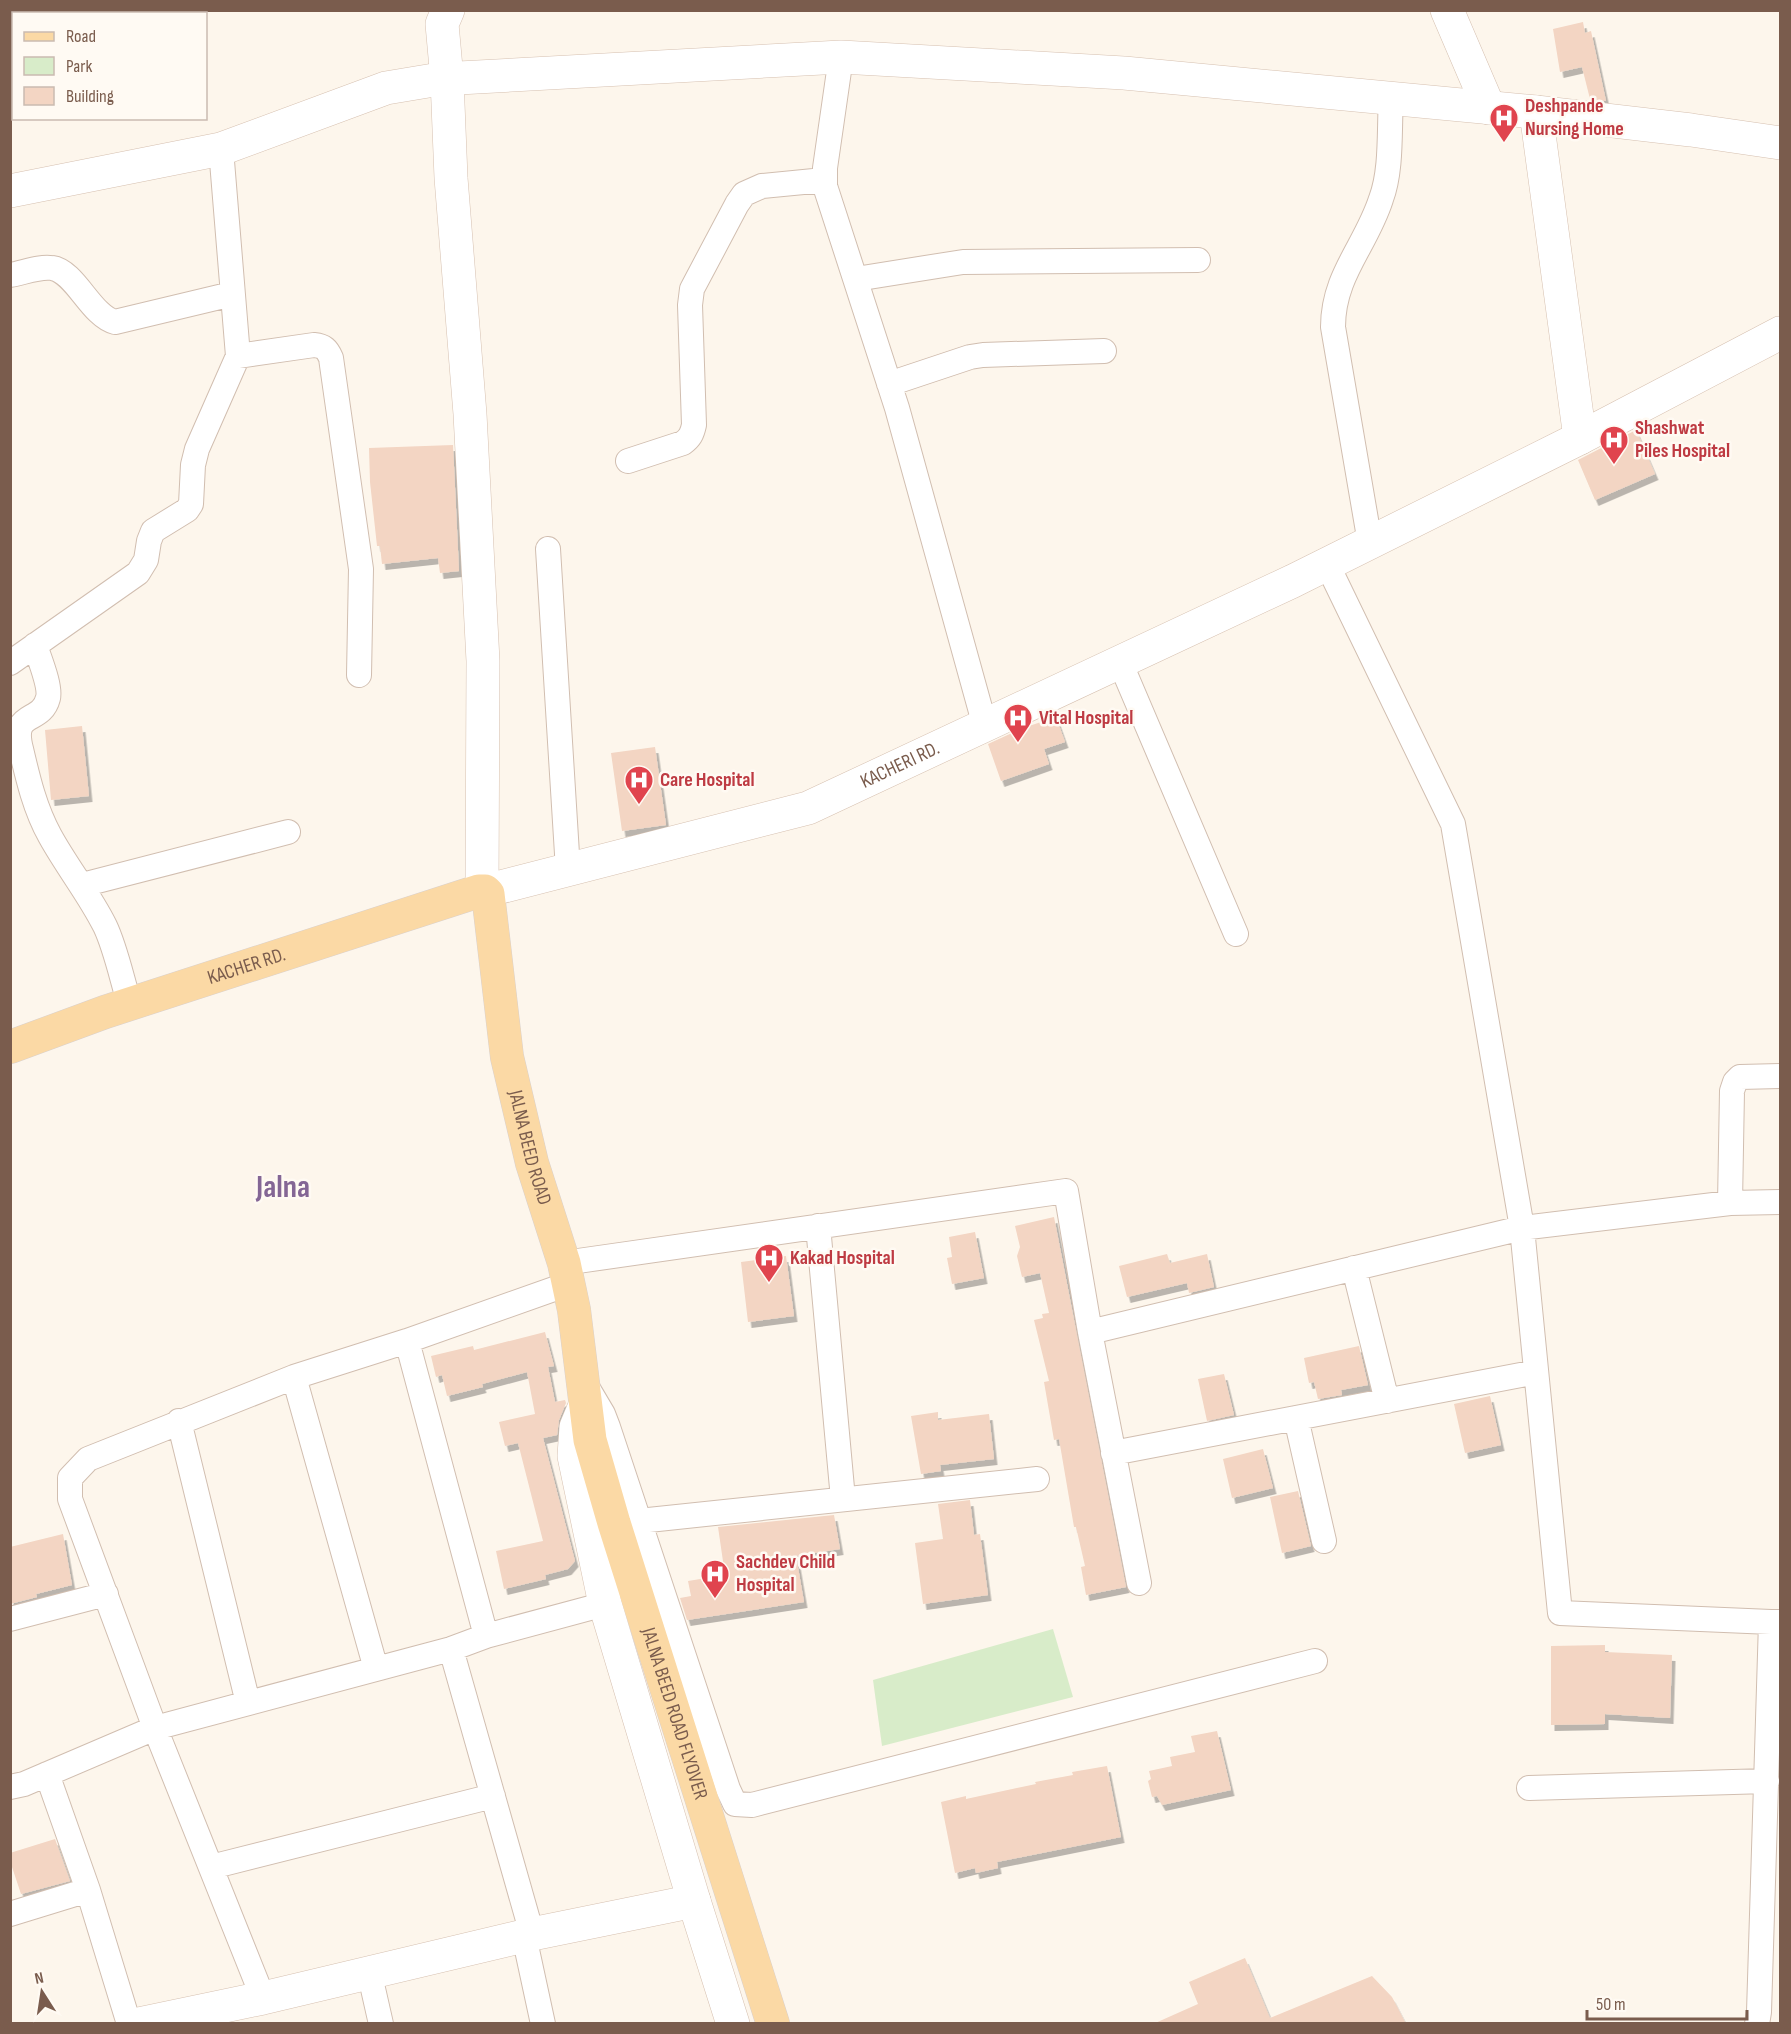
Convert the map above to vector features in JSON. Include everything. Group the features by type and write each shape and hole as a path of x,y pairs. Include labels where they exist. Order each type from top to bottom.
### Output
{"main road":[{"name":"KACHER RD.","path":"10,1047 130,1005 484,891"},
{"name":"JALNA BEED ROAD","path":"484,891 490,897 507,1057 532,1163 566,1274 574,1310 584,1391"},
{"name":"JALNA BEED ROAD FLYOVER","path":"584,1391 590,1440 614,1523 772,2024"}],"street":[{"path":"448,10 442,24 447,78 451,178 470,414 483,661 484,891"},
{"path":"1447,10 1489,108"},
{"path":"841,57 825,180 827,193 889,384 985,726"},
{"path":"10,191 221,149 386,88 447,78 841,57 1124,73 1536,112 1780,143"},
{"path":"1370,543 1333,327 1333,309 1342,280 1383,196 1391,98"},
{"path":"1536,112 1580,438"},
{"path":"10,663 138,573 146,560 153,531 187,510 191,504 193,465 197,448 238,356 221,149"},
{"path":"628,461 683,443 692,433 694,425 690,305 692,289 740,199 749,191 762,186 825,180"},
{"path":"856,279 963,261 1198,260"},
{"path":"10,275 45,268 59,270 103,317 115,322 232,294"},
{"name":"KACHERI RD.","path":"484,891 808,808 1293,581 1580,438 1780,333"},
{"path":"238,356 314,345 322,346 331,358 361,569 359,675"},
{"path":"889,384 970,357 983,355 1104,351"},
{"path":"548,549 568,870"},
{"path":"1327,564 1453,824 1522,1228 1560,1613 1776,1622 1766,2017"},
{"path":"35,645 48,689 48,699 42,708 22,722 18,733 20,746 35,801 50,836 82,885 106,928 130,1005"},
{"path":"1120,662 1236,934"},
{"path":"82,885 288,832"},
{"path":"1730,1203 1732,1091 1735,1082 1740,1077 1780,1076"},
{"path":"263,1998 155,1728 70,1499 70,1478 88,1459 294,1377 407,1341 566,1274 818,1226 1066,1191 1090,1332 1139,1583"},
{"path":"1090,1332 1522,1228 1730,1203 1780,1202"},
{"path":"818,1226 843,1499"},
{"path":"1354,1268 1387,1401"},
{"path":"407,1341 486,1636"},
{"path":"1113,1453 1536,1372"},
{"path":"294,1377 376,1669"},
{"path":"584,1391 603,1413 728,1790 735,1804 752,1805 1315,1661"},
{"path":"584,1391 576,1427 574,1456 605,1604 733,2024"},
{"path":"1296,1418 1324,1541"},
{"path":"179,1421 248,1703"},
{"path":"639,1521 1037,1479"},
{"path":"10,1619 106,1594"},
{"path":"10,1787 47,1774 155,1728 451,1649 486,1636 605,1604"},
{"path":"451,1649 493,1796 528,1935 543,2024"},
{"path":"47,1774 88,1890 129,2024"},
{"path":"1529,1788 1772,1790"},
{"path":"211,1868 493,1796"},
{"path":"10,1914 88,1890"},
{"path":"139,2024 263,1998 528,1935 694,1902"},
{"path":"369,1971 381,2024"}],"green space":[{"path":"1053,1629 1073,1697 882,1746 873,1680"}],"building":[{"path":"1583,22 1585,33 1591,31 1606,101 1590,99 1582,67 1560,72 1553,29"},
{"path":"1636,430 1655,474 1595,500 1578,460"},
{"path":"453,445 459,571 440,573 438,558 382,564 380,546 377,546 369,448"},
{"path":"1056,717 1065,742 1044,749 1049,764 1001,781 988,744 1023,728"},
{"path":"82,726 89,796 51,800 45,730"},
{"path":"655,747 666,825 622,831 611,753"},
{"path":"1054,1217 1126,1587 1086,1595 1081,1567 1085,1566 1076,1527 1074,1527 1059,1439 1054,1440 1044,1382 1049,1381 1034,1320 1043,1318 1042,1314 1049,1313 1040,1273 1022,1277 1017,1256 1020,1247 1015,1226"},
{"path":"975,1232 984,1278 952,1284 947,1258 952,1257 949,1237"},
{"path":"1167,1254 1170,1263 1207,1254 1214,1287 1189,1293 1187,1283 1127,1297 1119,1266"},
{"path":"786,1256 794,1316 748,1322 741,1262"},
{"path":"545,1332 554,1366 548,1367 555,1402 565,1400 566,1403 559,1420 557,1435 543,1438 575,1561 568,1569 545,1575 546,1579 504,1589 496,1551 543,1541 518,1443 505,1446 499,1422 535,1414 527,1372 447,1396 442,1375 436,1377 431,1356 473,1346 474,1350"},
{"path":"1359,1346 1368,1385 1341,1390 1342,1395 1318,1399 1314,1382 1309,1383 1304,1358"},
{"path":"1224,1374 1234,1415 1207,1421 1198,1379"},
{"path":"1490,1396 1501,1445 1465,1453 1454,1404"},
{"path":"938,1412 938,1420 989,1414 994,1459 940,1465 941,1471 921,1474 911,1416"},
{"path":"1263,1449 1273,1488 1232,1498 1223,1459"},
{"path":"1298,1491 1311,1546 1282,1553 1270,1497"},
{"path":"970,1500 974,1535 980,1534 988,1595 923,1604 915,1543 943,1539 938,1504"},
{"path":"834,1515 840,1549 796,1556 804,1602 687,1620 680,1598 691,1596 688,1581 725,1575 718,1527"},
{"path":"63,1534 72,1585 36,1594 37,1597 10,1604 10,1547"},
{"path":"1605,1645 1605,1652 1672,1655 1670,1718 1605,1714 1605,1724 1551,1725 1551,1646"},
{"path":"1217,1731 1231,1790 1162,1805 1157,1796 1152,1797 1148,1781 1151,1779 1149,1771 1172,1766 1170,1757 1195,1752 1191,1736"},
{"path":"1107,1766 1121,1837 997,1862 998,1868 976,1873 975,1868 955,1873 941,1802 1036,1784 1035,1782 1073,1775 1072,1772"},
{"path":"55,1839 70,1881 21,1894 10,1861 10,1853"},
{"path":"1245,1958 1270,2018 1372,1976 1392,1997 1406,2024 1153,2024 1198,2004 1189,1982"}],"place":[{"name":"Deshpande Nursing Home","path":"1504,144"},
{"name":"Shashwat Piles Hospital","path":"1614,466"},
{"name":"Vital Hospital","path":"1018,744"},
{"name":"Care Hospital","path":"639,806"},
{"name":"Kakad Hospital","path":"769,1284"},
{"name":"Sachdev Child Hospital","path":"715,1600"}],"district":[{"name":"Jalna","path":"283,1187"}]}
